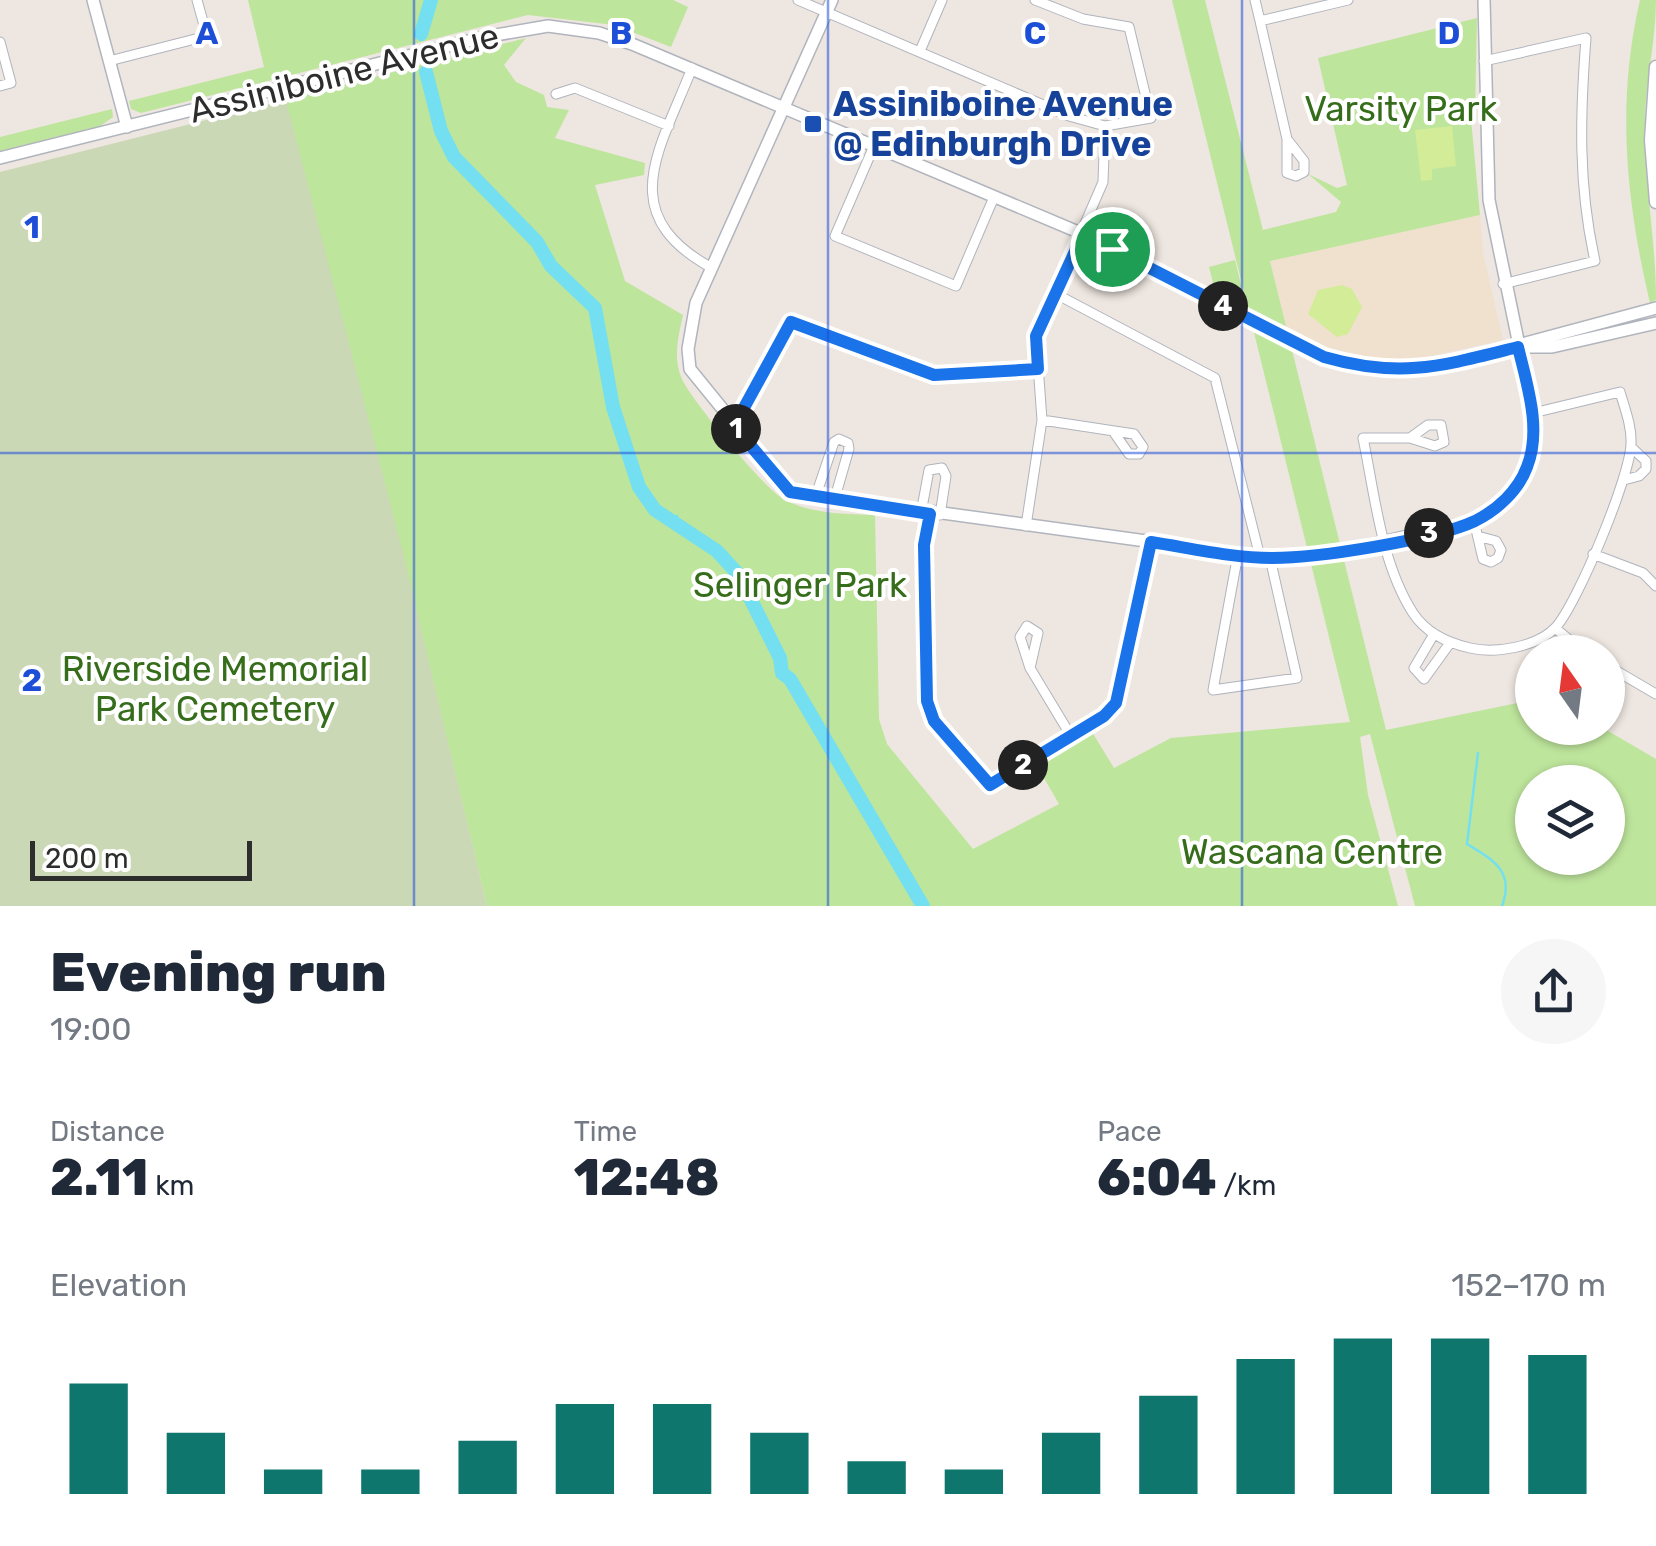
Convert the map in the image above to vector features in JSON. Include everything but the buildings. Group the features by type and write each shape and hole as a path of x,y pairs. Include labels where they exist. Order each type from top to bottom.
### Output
{"main road":[{"path":"1656,67 1651,140 1656,202"}],"street":[{"path":"93,0 127,126"},
{"path":"109,61 207,36 198,0"},
{"path":"798,0 829,6 920,52 1069,116 1104,126 1151,118 1130,27 1083,19 1035,0"},
{"path":"920,52 942,0"},
{"path":"1254,0 1287,139"},
{"path":"1260,21 1348,0"},
{"path":"829,6 693,314 690,369 734,426 790,492 1265,557 1325,555 1474,521 1511,496 1528,466 1533,414 1488,200 1484,0"},
{"name":"Assiniboine Avenue","path":"0,158 537,27 599,33 692,68 1083,234 1324,357 1364,368 1403,371 1518,347 1548,334 1656,308"},
{"path":"1484,61 1586,38 1578,133 1581,186 1595,261 1503,284"},
{"path":"0,42 10,84 0,86"},
{"path":"692,68 651,173 655,214 678,248 712,268"},
{"path":"556,94 575,88 669,126"},
{"path":"1026,526 1042,420 1036,336 1104,182 1104,126"},
{"path":"874,146 835,236 956,286 994,197"},
{"path":"1056,294 1214,378 1297,678 1213,690 1238,554"},
{"path":"734,426 791,322 934,375 1038,369"},
{"name":"Assiniboine Avenue","path":"1518,347 1552,347 1656,323"},
{"path":"1410,438 1362,438 1393,574 1414,616 1450,643 1479,650 1518,648 1555,628 1593,554 1624,480 1631,447 1620,392 1533,414"},
{"path":"1042,420 1102,427 1115,434"},
{"path":"815,498 834,442 839,440 848,442 848,449 834,501"},
{"path":"1624,480 1639,476 1646,468 1646,461 1631,447"},
{"path":"930,514 924,545 926,679 934,721 990,785 1071,736 1116,703 1151,542"},
{"path":"1474,521 1481,537"},
{"path":"1593,554 1642,574 1656,586"},
{"path":"1642,574 1656,570"},
{"path":"1555,628 1563,635"},
{"path":"1434,634 1414,668 1424,679 1430,676 1450,643"},
{"path":"1030,668 1071,736"},
{"path":"1625,676 1656,694"}],"shaded area":[{"path":"1480,215 1483,253 1503,340 1409,361 1379,361 1316,344 1287,329 1270,260"}],"green space":[{"path":"248,0 673,0 688,7 671,47 614,25 528,15 141,113 131,109 129,101 264,67"},
{"path":"1172,0 1205,0 1263,230 1336,212 1341,202 1308,174 1337,188 1347,185 1318,58 1477,18 1475,111 1471,119 1480,215 1270,261 1386,730 1515,703 1515,745 1625,745 1625,741 1656,759 1656,906 1415,906 1370,734 1360,737 1368,795 1398,906 487,906 400,544 134,139 526,38 504,65 516,82 544,95 547,107 569,110 555,138 645,163 644,175 595,185 625,281 683,315 678,366 684,383 702,409 747,464 785,500 818,511 875,515 879,719 887,744 973,849 1059,804 1037,766 1092,732 1114,768 1171,738 1350,722"},
{"path":"1640,0 1656,0 1645,123 1656,300 1650,303 1635,227 1627,152 1628,76"},
{"name":"Riverside Memorial Park Cemetery","path":"286,100 402,549 487,906 0,906 0,172"},
{"path":"112,109 113,117 99,127 0,152 0,137"},
{"path":"1452,126 1456,166 1432,169 1432,180 1421,181 1415,130"},
{"path":"1235,260 1244,306 1215,291 1209,267"},
{"path":"1342,285 1352,289 1362,307 1348,334 1337,337 1308,314 1318,290"}],"waterway":[{"path":"421,34 431,0"},
{"path":"426,72 441,131 454,157 537,242 551,266 595,308 613,407 639,487 655,510 717,551 738,574 780,658 782,673 790,679 923,906"},
{"path":"677,516 677,525"},
{"path":"1478,753 1467,844 1493,861 1503,875 1506,884 1502,906"}],"place":[{"name":"Assiniboine Avenue @ Edinburgh Drive","path":"813,124"}],"route":[{"path":"1083,234 1112,249 1324,357 1364,368 1403,371 1518,347 1533,414 1528,466 1511,496 1474,521 1394,542 1325,555 1270,558 1151,542 1116,703 1104,716 990,785 934,721 927,701 924,545 930,514 790,492 734,426 791,322 934,375 1038,369 1036,336 1083,234"}],"park label":[{"name":"Varsity Park","path":"1401,109"},
{"name":"Selinger Park","path":"800,585"},
{"name":"Wascana Centre","path":"1312,852"}]}
